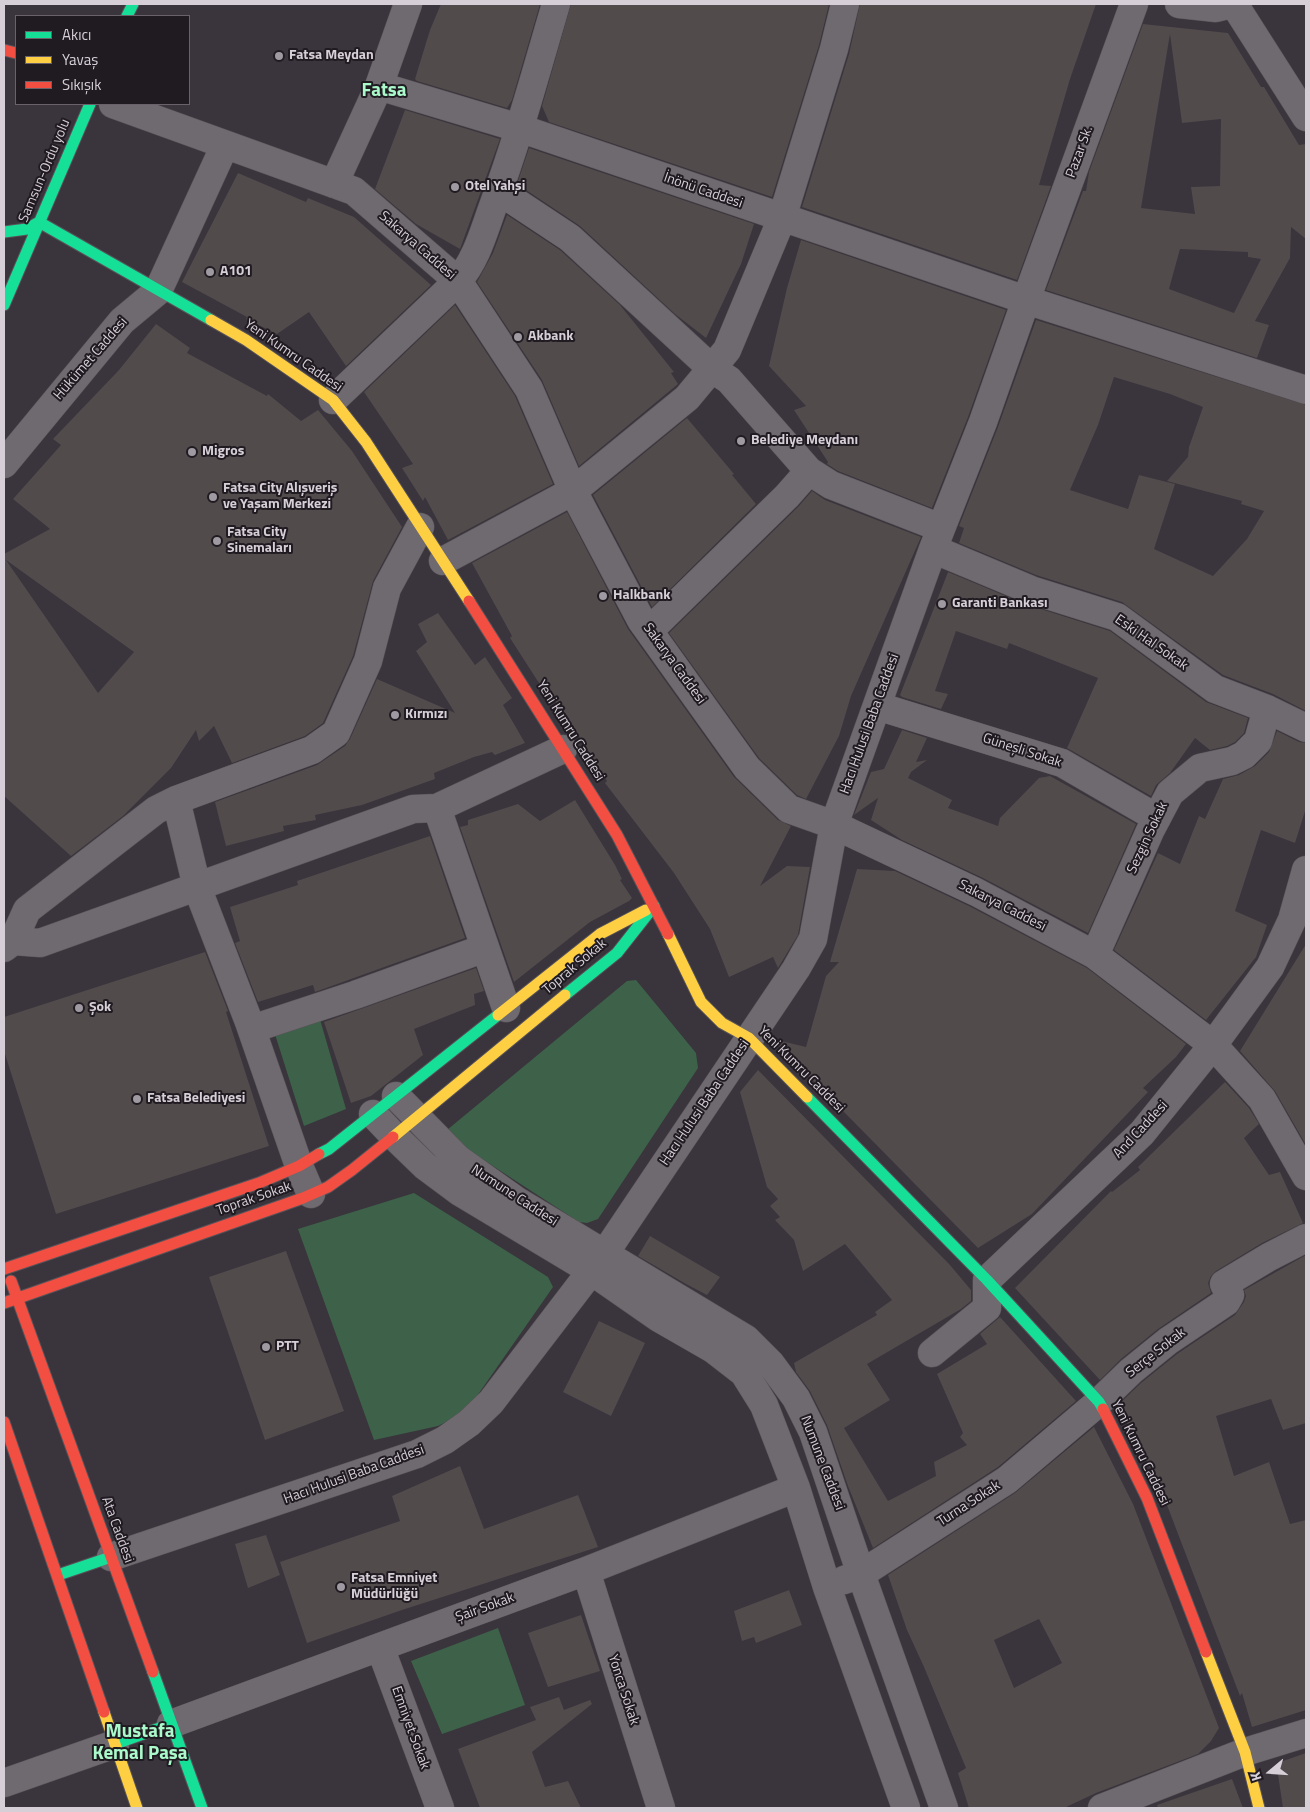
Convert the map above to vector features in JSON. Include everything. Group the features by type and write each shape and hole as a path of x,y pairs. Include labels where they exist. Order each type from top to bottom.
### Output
{"main road":[{"name":"Samsun-Ordu yolu","path":"4,305 90,105"},
{"path":"4,232 27,229 39,222"},
{"name":"Yeni Kumru Caddesi","path":"39,222 246,340 333,400 366,442 617,835 701,1002 722,1023 749,1038 988,1280 1099,1402 1147,1498 1245,1752 1259,1808"},
{"name":"Toprak Sokak","path":"4,1267 259,1183 299,1166 328,1149 374,1114 600,934 654,906"},
{"name":"Toprak Sokak","path":"4,1303 311,1194 328,1186 352,1170 617,953 654,906"},
{"name":"Ata Caddesi","path":"4,1267 17,1298 202,1808"},
{"path":"4,1422 58,1575 136,1808"},
{"path":"58,1575 111,1557"},
{"path":"115,1744 171,1724"}],"street":[{"path":"334,184 380,86 408,4"},
{"path":"333,400 458,281 473,262 499,191 556,4"},
{"path":"443,561 573,490 687,398 727,350 782,218 834,49 845,4"},
{"name":"Pazar Sk.","path":"1026,300 1134,4"},
{"path":"1179,4 1216,8 1233,4 1306,117"},
{"name":"İnönü Caddesi","path":"380,86 519,128 1026,300 1306,390"},
{"name":"Sakarya Caddesi","path":"116,105 354,192 458,281 529,389 573,490 641,620 747,768 789,809 834,825 976,892 1096,955 1213,1045 1262,1099 1306,1176"},
{"name":"Hükümet Caddesi","path":"4,464 122,321 158,291 225,145"},
{"name":"Eski Hal Sokak","path":"499,191 570,238 711,368 729,380 809,471 831,485 1031,590 1118,617 1215,689 1268,709 1306,728"},
{"name":"Hacı Hulusi Baba Caddesi","path":"111,1557 385,1466 417,1454 445,1440 469,1423 491,1402 597,1262 796,969 813,939 834,825 937,539 983,422 1026,300"},
{"path":"649,631 787,496 809,471"},
{"path":"8,944 27,910 156,810 176,800 312,750 336,733 368,661 387,588 420,527"},
{"name":"Güneşli Sokak","path":"876,706 1062,763 1157,818"},
{"name":"Sezgin Sokak","path":"1096,955 1170,793 1200,768 1232,761 1244,755 1258,741 1268,709"},
{"path":"8,944 40,943 413,809 437,808 563,749"},
{"path":"176,800 197,887 252,1029 299,1166 311,1194"},
{"path":"437,808 506,1008"},
{"name":"And Caddesi","path":"988,1280 1142,1133 1213,1045 1270,967 1292,920 1306,870"},
{"path":"252,1029 355,995 485,948"},
{"name":"Numune Caddesi","path":"396,1096 458,1158 517,1200 597,1262 659,1318 713,1349 744,1373 764,1405 796,1488 827,1587 906,1808"},
{"name":"Numune Caddesi","path":"374,1114 425,1166 460,1192 746,1339 771,1364 796,1398 813,1432 944,1808"},
{"name":"Serçe Sokak","path":"1099,1402 1131,1371 1168,1341 1226,1302 1230,1295 1224,1284 1269,1257 1306,1238"},
{"path":"932,1353 986,1308 988,1280"},
{"name":"Turna Sokak","path":"827,1587 861,1574 1007,1480 1099,1402"},
{"name":"Şair Sokak","path":"171,1724 586,1571 796,1488"},
{"name":"Yonca Sokak","path":"586,1571 661,1808"},
{"name":"Emniyet Sokak","path":"380,1647 440,1808"},
{"path":"1102,1808 1245,1752 1306,1733"},
{"path":"4,1783 115,1744"}],"green space":[{"path":"636,980 696,1053 698,1068 598,1219 587,1223 579,1222 459,1144 447,1130 627,981"},
{"path":"319,1016 346,1109 304,1126 274,1031"},
{"path":"414,1193 548,1277 553,1287 477,1396 462,1414 438,1426 374,1440 298,1229"},
{"path":"498,1628 525,1705 442,1734 411,1661"}],"building":[{"path":"441,4 540,4 512,100 507,108 415,79 430,30"},
{"path":"571,4 829,4 819,45 772,197 549,122 542,106"},
{"path":"860,4 1096,4 1070,79 1039,185 1051,186 1017,280 802,207 849,54"},
{"path":"1143,24 1228,33 1299,145 1306,144 1306,239 1291,227 1290,258 1255,321 1269,325 1257,358 1046,290 1083,191 1086,191 1089,172","holes":["1170,34 1182,123 1221,119 1220,186 1191,187 1195,214 1141,208","1180,249 1248,252 1248,257 1261,259 1234,313 1169,289"]},
{"name":"Otel Yahşi","path":"405,110 500,139 460,249 416,224 375,189"},
{"path":"529,148 754,224 741,264 706,338 675,314 580,226 517,184"},
{"path":"238,173 306,202 308,198 354,217 431,285 346,366 309,312 277,334 246,319 247,317 182,282"},
{"path":"507,215 560,250 620,305 674,372 671,373 678,384 579,466 542,380 477,282 493,253"},
{"path":"801,240 1006,310 968,417 932,508 838,471 827,464 828,462 794,410 806,406 769,366 787,288"},
{"path":"455,305 515,396 553,484 448,540 425,497 423,501 402,468 413,464 364,392"},
{"path":"1036,320 1306,405 1306,711 1273,694 1223,675 1122,602 1036,575 959,543 964,528 959,526 998,427","holes":["1114,377 1170,394 1203,407 1189,447 1188,457 1167,481 1242,501 1241,504 1264,511 1247,539 1213,576 1154,549 1175,484 1139,475 1128,509 1070,490 1098,425"]},
{"path":"156,324 190,348 187,353 267,396 268,394 301,421 318,410 352,451 402,527 373,581 353,656 323,723 305,736 232,763 214,726 199,741 196,730 171,768 123,816 71,856 4,796 4,554 50,529 13,499 61,445 53,439 119,370","holes":["6,560 134,652 98,693"]},
{"path":"687,418 734,474 732,475 756,504 652,607 593,495"},
{"path":"812,491 825,500 921,537 851,696 839,736 806,799 797,795 759,758 669,633"},
{"path":"567,512 628,629 734,777 778,820 791,826 760,886 787,866 810,867 798,935 778,968 773,957 729,977 710,929 674,873 605,783 607,781 564,712 537,680 510,638 512,636 472,563"},
{"path":"948,572 1025,604 1110,631 1206,702 1248,718 1244,733 1235,742 1227,746 1210,750 1195,738 1170,773 1156,785 1151,796 1067,748 1098,678 1009,643 1007,649 956,631 935,691 948,694 941,709 902,697 900,695"},
{"path":"438,613 475,665 485,657 512,698 503,705 525,743 495,755 492,752 474,757 434,773 435,779 362,805 315,815 316,820 283,826 284,831 226,846 215,802 317,765 345,746 377,679 455,713 416,651 427,642 418,624"},
{"path":"902,730 927,738 916,762 927,760 911,772 908,778 952,800 948,808 998,826 1000,818 1039,778 1050,776 1136,824 1088,933 983,878 902,840 871,820 878,798 854,815 871,772 884,769"},
{"path":"1277,731 1299,742 1306,743 1306,808 1295,843 1261,830 1235,911 1267,925 1256,957 1206,1020 1114,950 1158,853 1180,864 1199,816 1205,819 1223,779 1239,775 1255,766 1269,752"},
{"path":"575,800 615,865 622,879 620,880 632,898 590,922 514,982 460,827 468,825 468,820 518,804 540,821"},
{"path":"430,836 465,938 315,992 313,985 258,1002 235,943 240,941 230,907 298,885 297,881"},
{"path":"857,869 895,871 969,906 1087,968 1186,1044 1176,1057 1143,1088 1148,1092 1032,1214 978,1248 776,1043 777,1040 806,1047 826,976 839,962 830,962"},
{"path":"1306,944 1306,1145 1275,1091 1240,1051"},
{"name":"Fatsa Belediyesi","path":"205,952 228,1011 226,1012 269,1146 56,1214 4,1051 4,1017"},
{"path":"476,968 484,991 474,994 475,1005 414,1029 423,1055 371,1096 351,1103 324,1022"},
{"path":"758,1070 950,1265 971,1290 971,1301 961,1309 867,1364 890,1400 844,1428 888,1501 936,1476 934,1462 967,1445 960,1437 963,1433 937,1374 987,1344 980,1334 1000,1317 1076,1401 998,1467 873,1548 848,1486 827,1425 810,1391 796,1372 794,1363 877,1315 875,1312 892,1300 845,1244 803,1271 794,1240 775,1220 780,1217 770,1206 778,1199 767,1187 740,1092"},
{"path":"1225,1082 1249,1108 1259,1124 1244,1138 1269,1175 1280,1172 1303,1223 1262,1243 1216,1271 1208,1283 1211,1293 1158,1329 1121,1359 1100,1380 1015,1288 1111,1191 1140,1170 1138,1167"},
{"path":"650,1236 720,1277 707,1295 638,1256"},
{"path":"286,1251 344,1411 265,1440 209,1277"},
{"path":"1306,1255 1306,1423 1283,1430 1271,1399 1216,1416 1234,1476 1269,1462 1290,1524 1306,1520 1306,1710 1252,1727 1242,1693 1240,1696 1162,1492 1118,1405 1141,1383 1177,1354 1235,1315 1244,1302 1246,1296 1244,1290"},
{"path":"599,1321 645,1343 611,1416 563,1392"},
{"path":"1094,1427 1133,1504 1219,1728 1211,1741 1198,1754 1096,1793 1064,1808 969,1808 958,1773 966,1768 907,1630 888,1575 1015,1493","holes":["1039,1619 1062,1663 1014,1688 994,1640"]},
{"path":"460,1466 484,1529 578,1495 598,1547 402,1610 307,1643 280,1562 400,1521 392,1496"},
{"path":"266,1535 280,1575 248,1588 235,1544"},
{"path":"789,1590 802,1625 756,1643 754,1637 742,1641 734,1611"},
{"path":"581,1615 600,1671 548,1687 528,1633"},
{"path":"559,1697 564,1710 590,1700 592,1704 532,1752 545,1787 568,1781 581,1808 480,1808 458,1749 536,1720 530,1707"},
{"path":"1306,1753 1306,1808 1283,1808 1277,1768 1283,1761"},
{"path":"1232,1779 1243,1808 1158,1808 1157,1805"}],"traffic: fast":[{"path":"128,15 133,4"},
{"path":"4,305 90,105"},
{"path":"39,222 211,320"},
{"path":"4,232 27,229 39,222"},
{"path":"565,995 617,953 654,906"},
{"path":"319,1154 329,1149 498,1015"},
{"path":"807,1097 987,1280 1099,1402 1103,1409"},
{"path":"58,1575 111,1557"},
{"path":"153,1672 202,1808"},
{"path":"115,1744 171,1724"}],"traffic: slow":[{"path":"211,320 246,340 333,400 366,442 469,601"},
{"path":"498,1015 600,934 646,910"},
{"path":"668,934 701,1002 722,1023 749,1038 807,1097"},
{"path":"393,1137 565,995"},
{"path":"1206,1652 1245,1752 1259,1808"},
{"path":"104,1712 137,1808"}],"traffic: jam":[{"path":"4,50 15,53"},
{"path":"469,601 617,835 668,934"},
{"path":"4,1303 303,1198 328,1187 393,1137"},
{"path":"4,1269 259,1183 299,1166 319,1154"},
{"path":"11,1281 153,1672"},
{"path":"1103,1409 1147,1498 1206,1652"},
{"path":"4,1422 104,1712"}],"place":[{"name":"Fatsa Meydan","path":"279,56"},
{"name":"Otel Yahşi","path":"455,187"},
{"name":"A101","path":"210,272"},
{"name":"Akbank","path":"518,337"},
{"name":"Belediye Meydanı","path":"741,441"},
{"name":"Migros","path":"192,452"},
{"name":"Fatsa City Alışveriş ve Yaşam Merkezi","path":"213,497"},
{"name":"Fatsa City Sinemaları","path":"217,541"},
{"name":"Halkbank","path":"603,596"},
{"name":"Garanti Bankası","path":"942,604"},
{"name":"Kırmızı","path":"395,715"},
{"name":"Şok","path":"79,1008"},
{"name":"Fatsa Belediyesi","path":"137,1099"},
{"name":"PTT","path":"266,1347"},
{"name":"Fatsa Emniyet Müdürlüğü","path":"341,1587"}],"district":[{"name":"Fatsa","path":"384,91"},
{"name":"Mustafa Kemal Paşa","path":"140,1743"}]}
